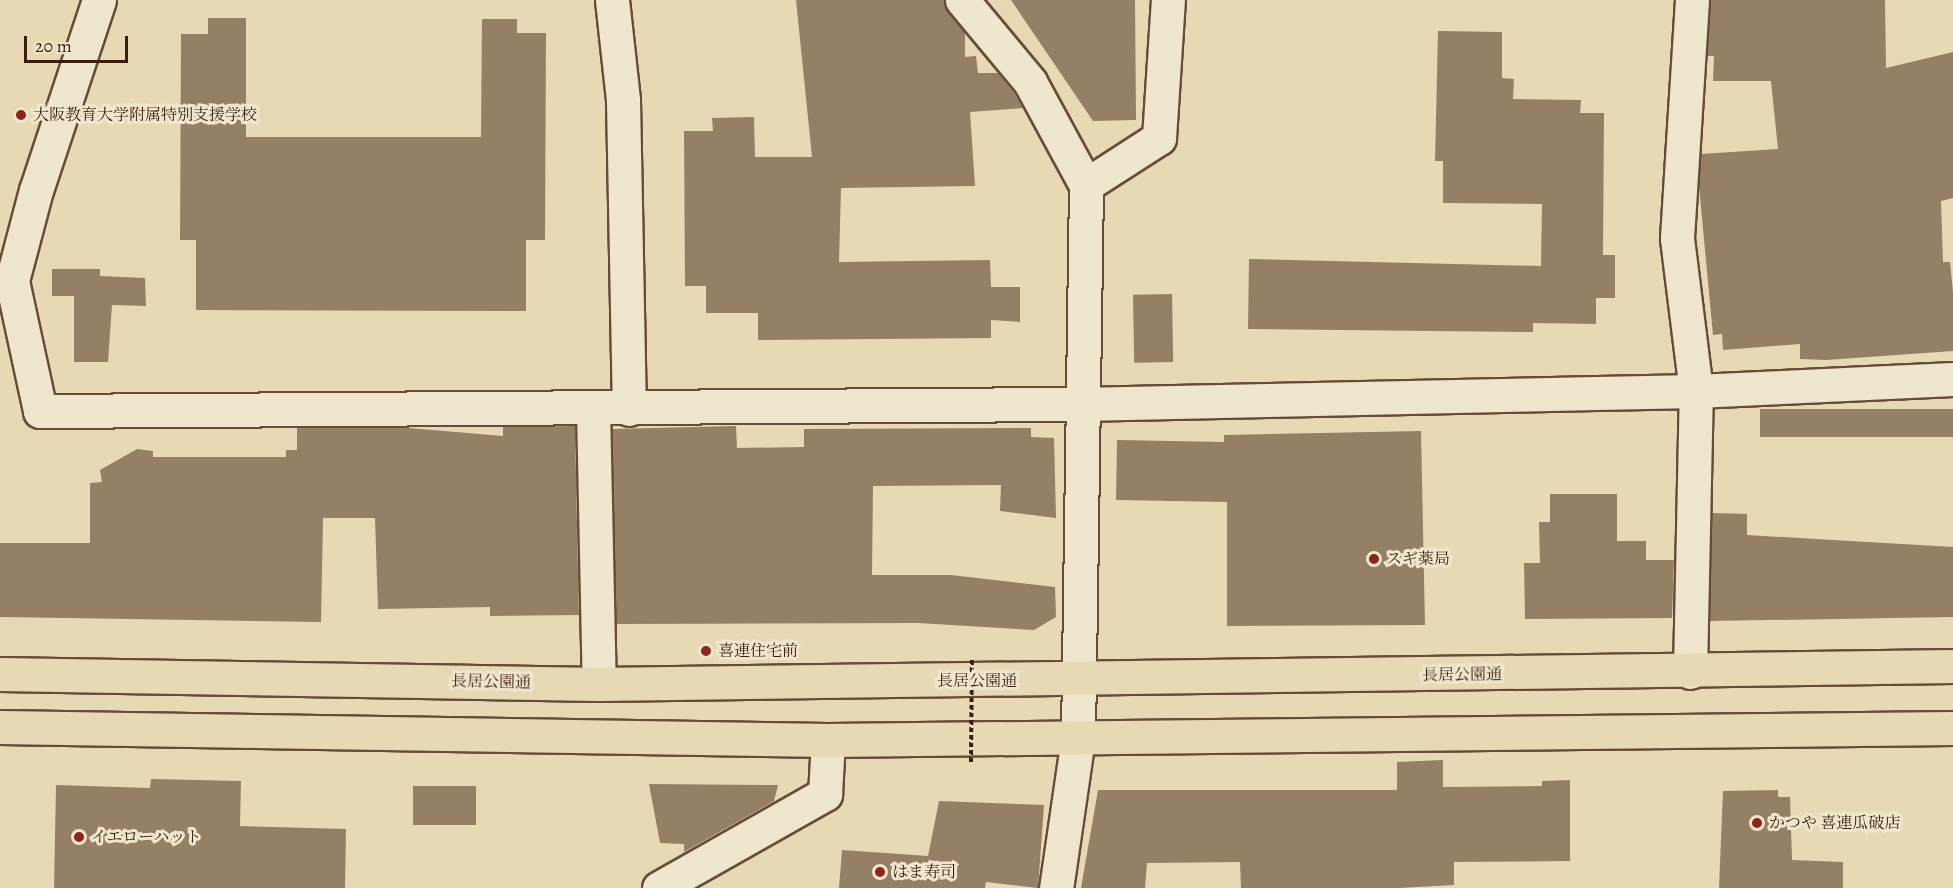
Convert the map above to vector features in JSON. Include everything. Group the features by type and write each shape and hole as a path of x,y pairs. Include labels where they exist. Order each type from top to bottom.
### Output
{"main road":[{"name":"長居公園通","path":"0,674 599,684 1080,681 1953,666"},
{"path":"0,727 828,740 1953,728"}],"street":[{"path":"99,0 6,285 40,411 629,409 1079,404 1696,391 1953,379"},
{"path":"612,0 623,100 629,409"},
{"path":"962,0 1030,82 1086,185 1079,404 1080,681 1078,738 1056,888"},
{"path":"1086,185 1159,138 1167,0"},
{"path":"1690,672 1696,391 1677,238 1692,0"},
{"path":"593,408 599,684"},
{"path":"659,888 825,794 828,740"}],"path":[{"path":"970,762 972,657"}],"building":[{"path":"796,0 944,0 965,33 965,57 976,56 978,73 998,73 1014,93 1023,108 970,112 975,186 841,188 839,262 990,260 991,287 1020,287 1020,322 991,320 991,338 758,340 758,313 706,313 706,286 685,286 684,131 713,131 712,118 754,117 755,157 812,157"},
{"path":"1011,0 1135,0 1136,120 1093,121"},
{"path":"1711,0 1885,0 1886,68 1953,52 1953,198 1941,201 1943,262 1950,262 1953,292 1953,351 1826,360 1800,359 1800,344 1723,350 1722,334 1713,335 1699,186 1701,154 1778,149 1771,81 1713,81 1714,56 1707,56"},
{"path":"208,18 246,18 246,137 481,137 482,19 517,19 517,33 546,33 545,240 526,240 526,311 196,310 196,240 180,240 181,34 208,34"},
{"path":"1438,31 1502,32 1502,78 1514,79 1513,99 1581,100 1580,113 1604,113 1603,255 1615,255 1615,298 1596,298 1596,324 1533,323 1533,332 1248,329 1249,259 1541,266 1542,204 1443,203 1443,161 1435,161"},
{"path":"52,269 100,269 100,276 145,278 146,306 112,305 108,362 74,362 74,296 52,296"},
{"path":"1172,294 1173,362 1134,363 1133,295"},
{"path":"1760,409 1953,409 1953,437 1760,437"},
{"path":"575,426 579,615 490,616 490,607 378,609 375,518 323,518 321,622 0,617 0,543 90,543 90,483 102,482 100,470 137,449 153,451 153,457 286,457 286,450 297,450 297,428 397,427 503,436 503,427"},
{"path":"736,426 737,448 804,447 804,429 1031,428 1031,437 1054,438 1056,518 1000,511 1001,485 873,486 872,575 951,575 1055,587 1056,617 1034,630 918,623 616,624 612,429"},
{"path":"1421,431 1425,625 1227,626 1227,502 1116,500 1117,440 1224,442 1224,435"},
{"path":"1550,494 1617,494 1617,541 1646,541 1646,560 1674,560 1672,618 1525,619 1524,563 1540,563 1539,522 1550,522"},
{"path":"1712,513 1747,514 1747,535 1953,547 1953,617 1710,621"},
{"path":"1443,760 1443,787 1542,786 1542,781 1570,780 1570,861 1454,862 1454,885 1399,888 1241,888 1240,862 1147,863 1145,888 1081,888 1098,790 1397,790 1397,762"},
{"path":"151,779 241,781 240,826 346,829 345,888 54,888 56,785 150,788"},
{"path":"649,784 778,785 774,801 684,852 684,844 660,843"},
{"path":"413,786 476,786 476,825 413,825"},
{"path":"1778,790 1778,797 1790,797 1792,860 1843,862 1843,888 1719,888 1723,791"},
{"path":"939,801 1044,805 1038,888 986,882 985,888 839,888 842,850 928,856"}],"place":[{"name":"大阪教育大学附属特別支援学校","path":"21,115"},
{"name":"スギ薬局","path":"1374,559"},
{"name":"喜連住宅前","path":"706,651"},
{"name":"かつや 喜連瓜破店","path":"1757,823"},
{"name":"イエローハット","path":"79,837"},
{"name":"はま寿司","path":"880,872"}]}
